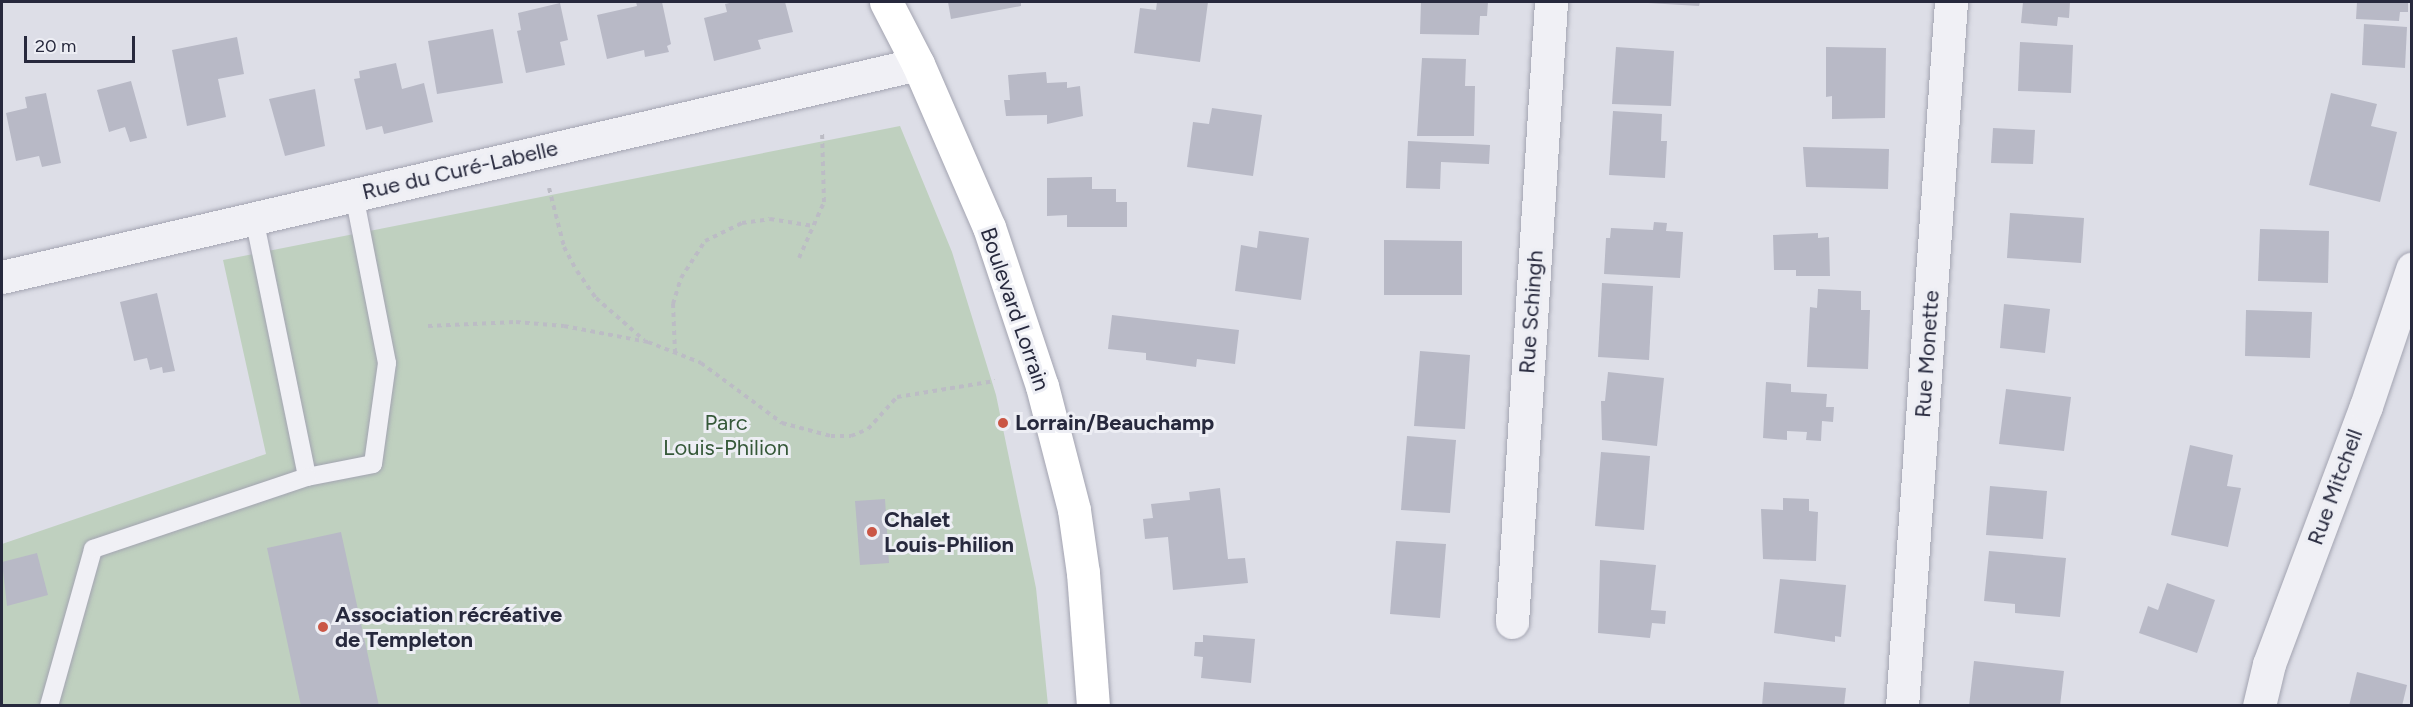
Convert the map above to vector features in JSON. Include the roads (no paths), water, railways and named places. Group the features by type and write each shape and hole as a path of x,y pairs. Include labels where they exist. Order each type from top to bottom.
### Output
{"main road":[{"name":"Boulevard Lorrain","path":"886,2 918,63 989,227 1042,386 1074,510 1083,573 1093,705"}],"street":[{"name":"Rue Schingh","path":"1512,622 1551,2"},
{"name":"Rue Monette","path":"1902,705 1951,2"},
{"name":"Rue du Curé-Labelle","path":"2,277 918,63"},
{"name":"Rue Mitchell","path":"2259,705 2270,664 2366,406 2412,269"}],"lane":[{"path":"49,705 93,549 307,477 373,464 387,363 354,195"},
{"path":"254,218 307,477"}],"place":[{"name":"Lorrain/Beauchamp","path":"1003,423"},
{"name":"Chalet Louis-Philion","path":"872,532"},
{"name":"Association récréative de Templeton","path":"323,627"}],"park label":[{"name":"Parc Louis-Philion","path":"726,434"}]}
